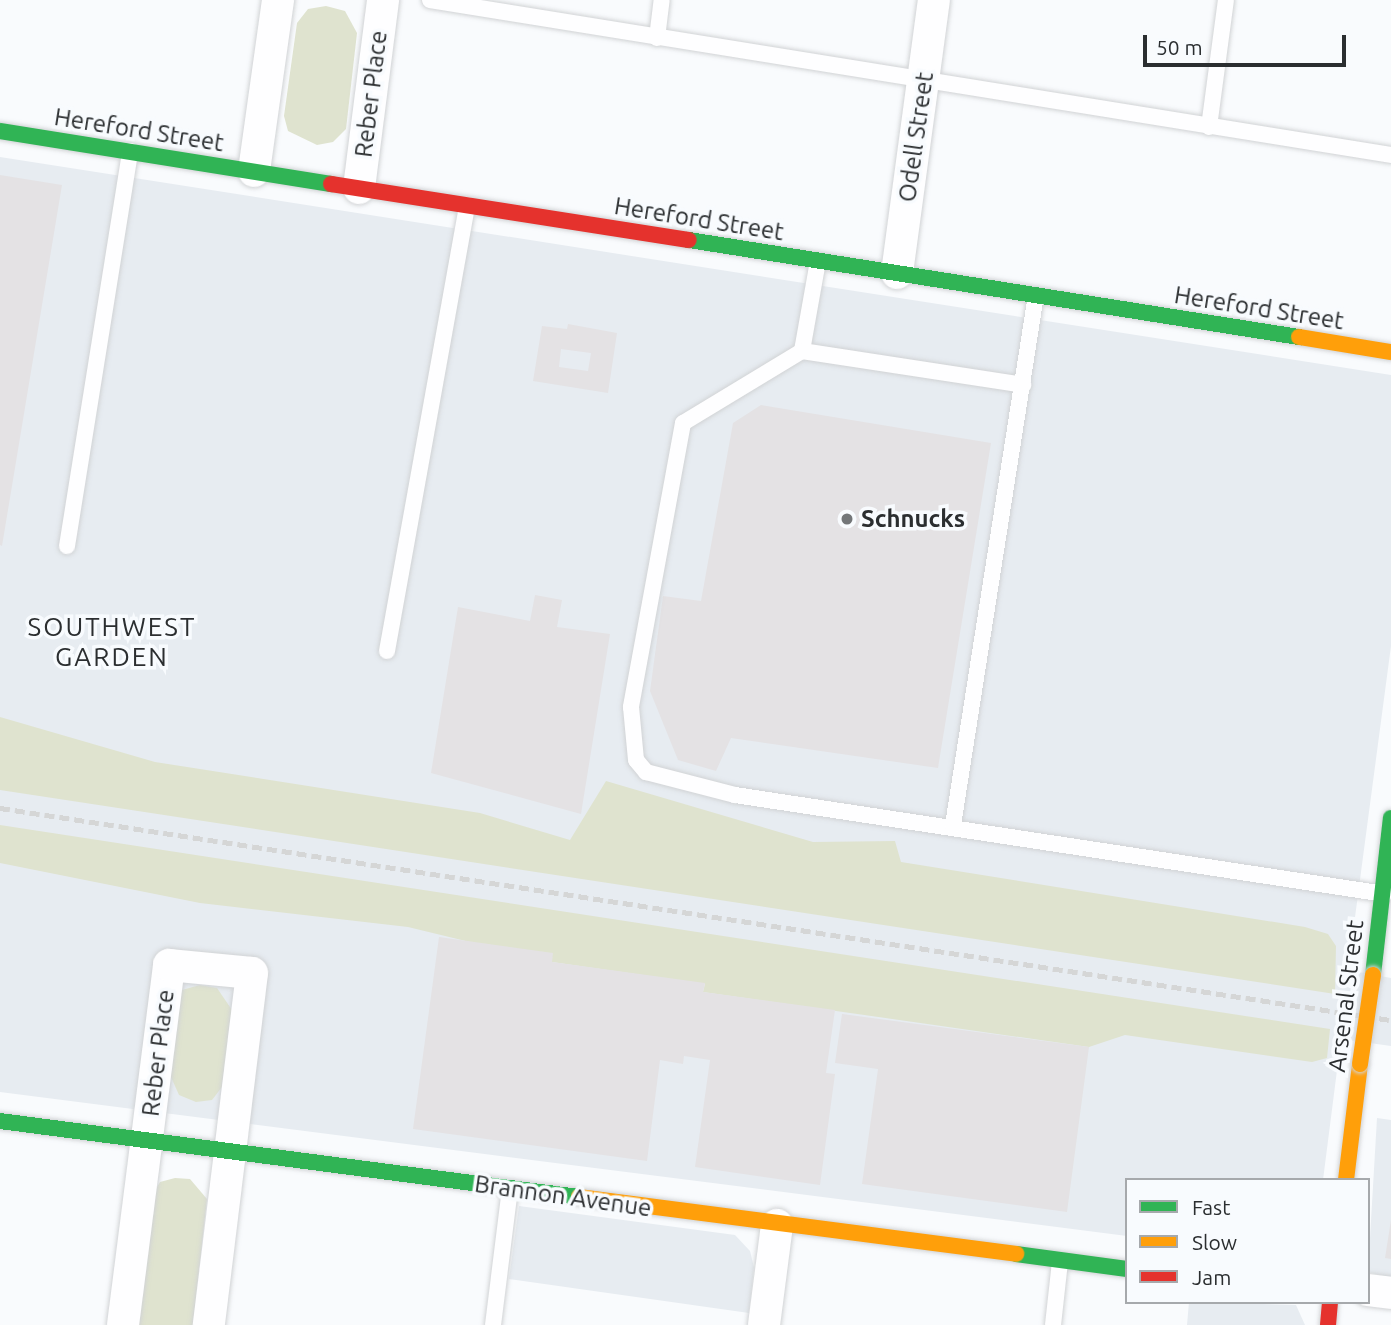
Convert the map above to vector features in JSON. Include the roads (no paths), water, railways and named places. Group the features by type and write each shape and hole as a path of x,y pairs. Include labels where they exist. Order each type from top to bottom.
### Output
{"street":[{"path":"254,171 278,0"},
{"name":"Reber Place","path":"359,188 383,0"},
{"name":"Odell Street","path":"897,273 934,0"},
{"name":"Hereford Street","path":"0,131 1391,352"},
{"name":"Arsenal Street","path":"1346,1178 1360,1064 1386,895 1391,818"},
{"name":"Reber Place","path":"123,1325 169,965 252,973 209,1325"},
{"name":"Brannon Avenue","path":"0,1121 1125,1269"},
{"path":"764,1325 777,1225"},
{"path":"1370,1290 1391,1293"},
{"path":"1328,1325 1330,1304"}],"lane":[{"path":"430,0 1391,155"},
{"path":"657,38 662,0"},
{"path":"1209,127 1226,0"},
{"path":"66,546 130,151"},
{"path":"387,651 467,205"},
{"path":"802,351 818,261"},
{"path":"953,825 1036,295"},
{"path":"1023,385 802,351 683,423 631,708 636,760 646,772 735,795 953,825 1386,895"},
{"path":"493,1325 510,1188"},
{"path":"1053,1325 1060,1262"}],"railway":[{"path":"0,808 1391,1020"}],"place":[{"name":"Schnucks","path":"847,519"}],"district":[{"name":"SOUTHWEST GARDEN","path":"112,642"}]}
